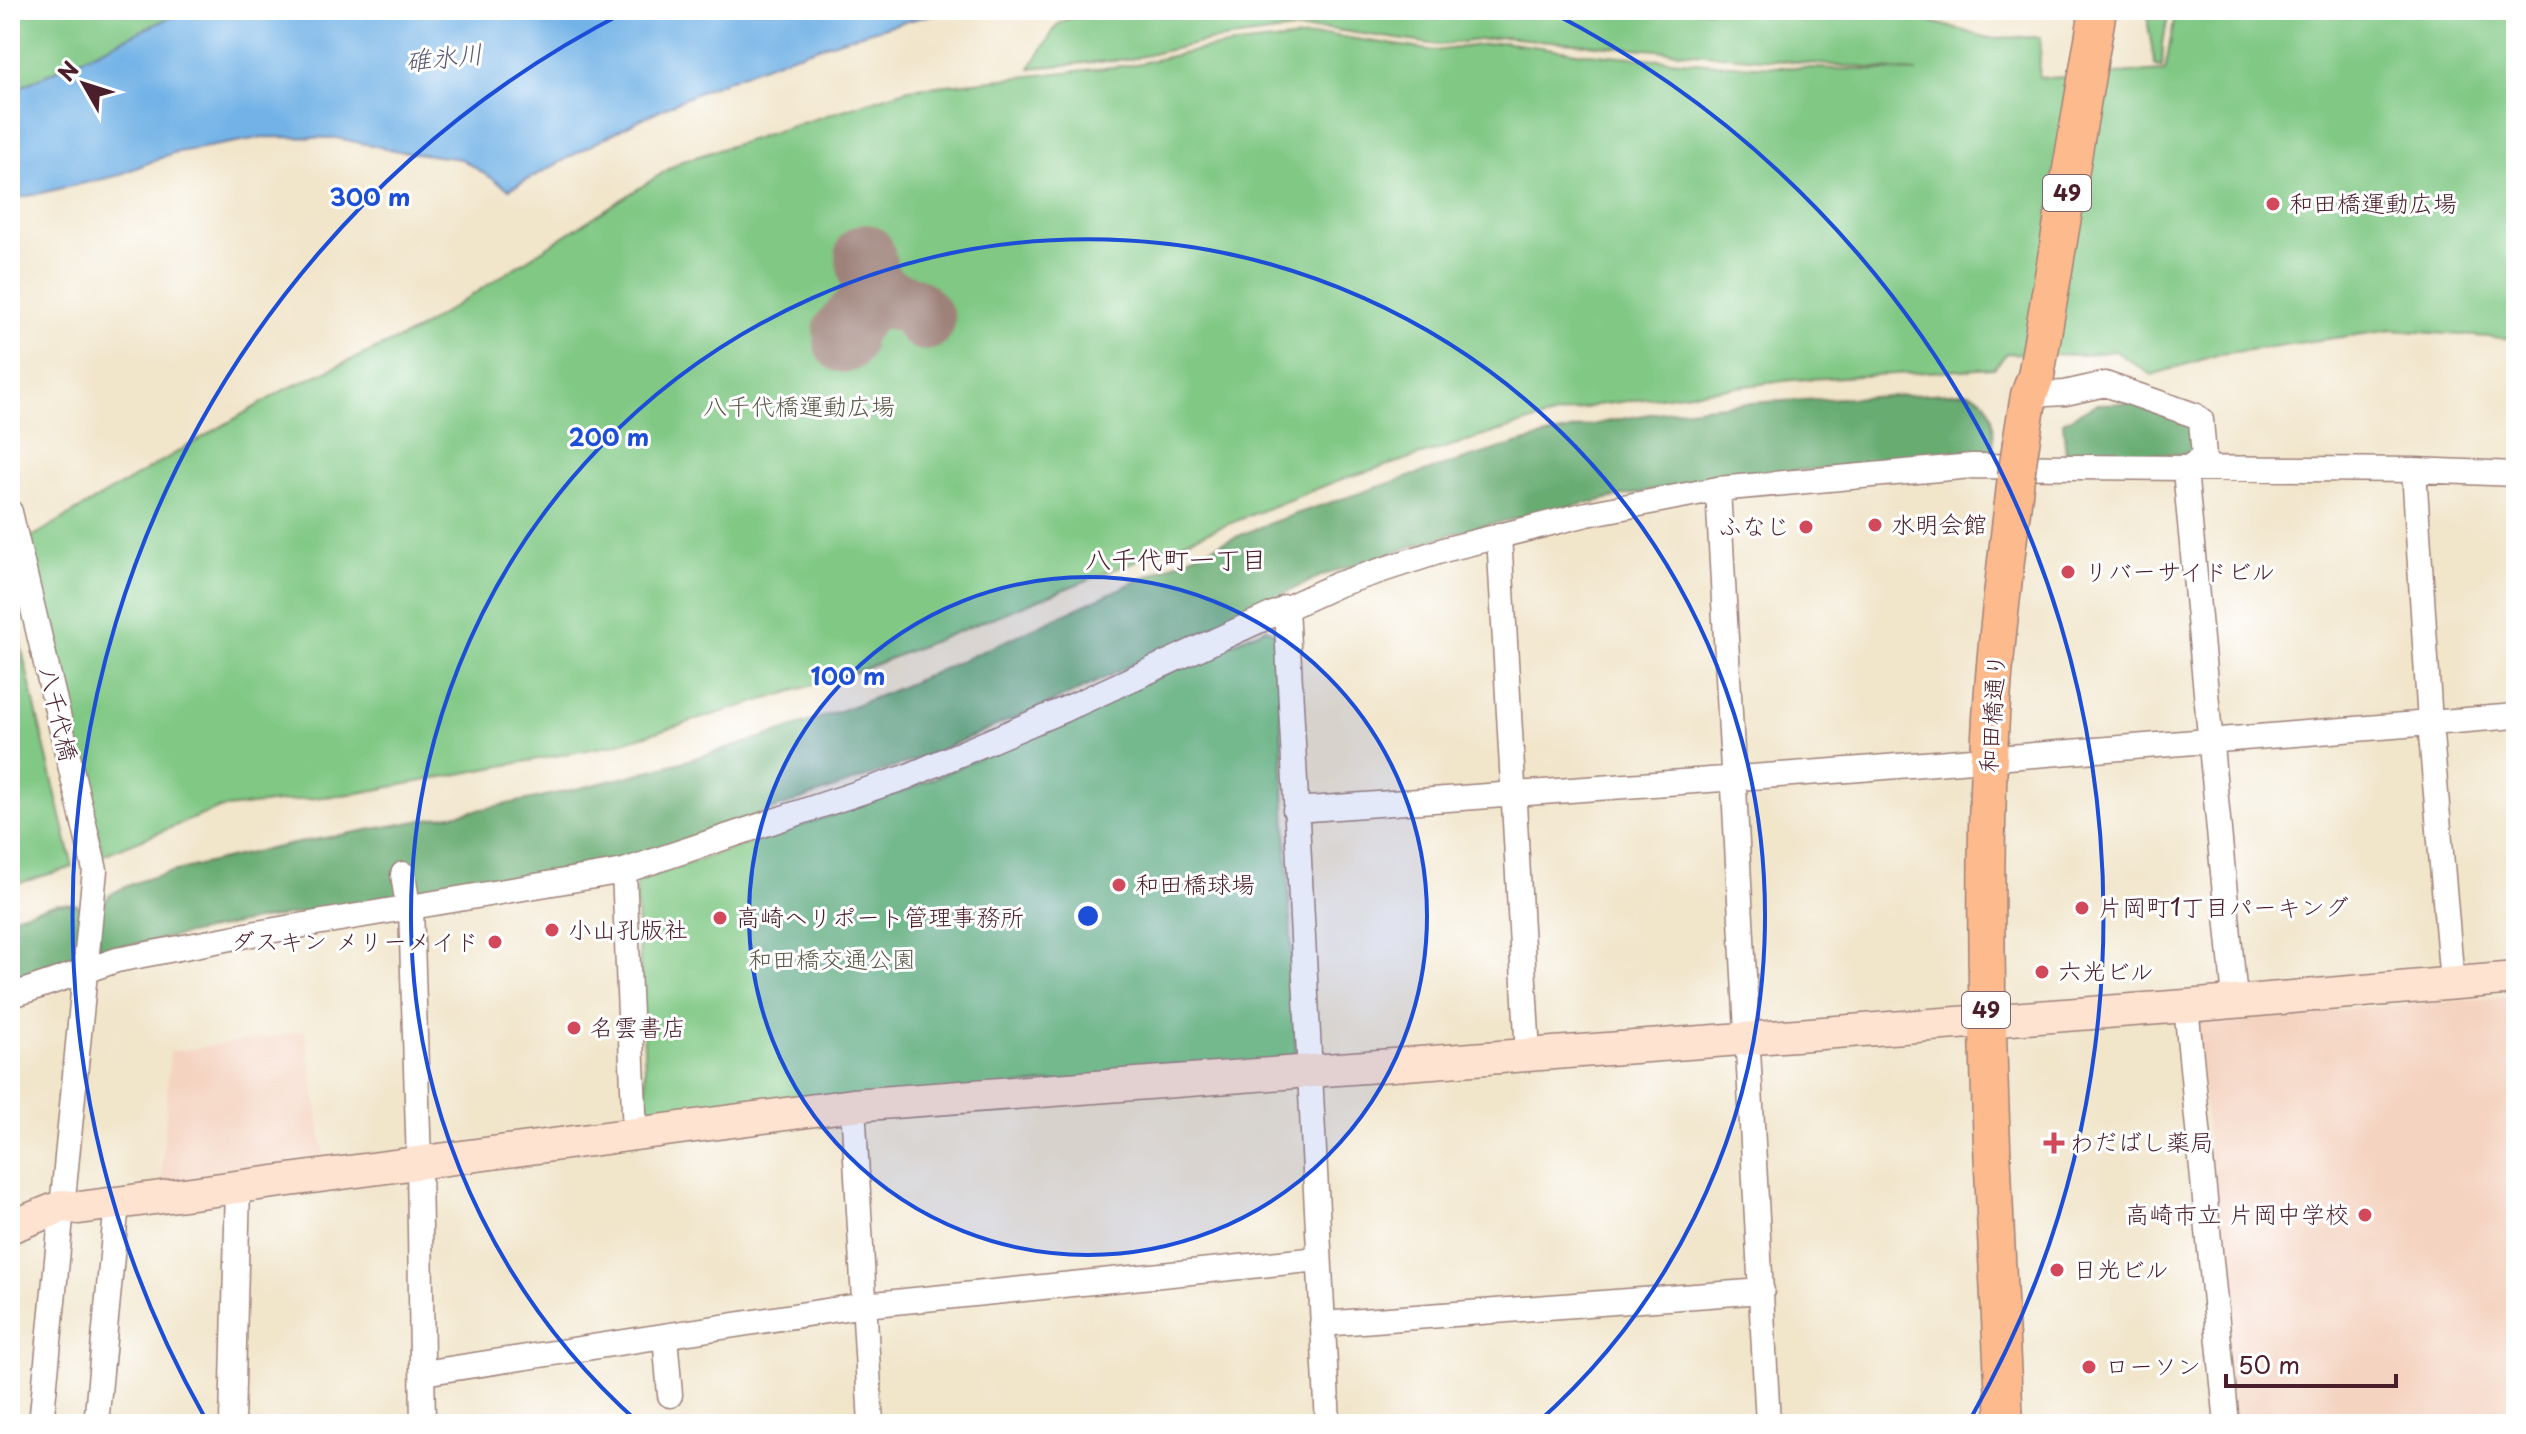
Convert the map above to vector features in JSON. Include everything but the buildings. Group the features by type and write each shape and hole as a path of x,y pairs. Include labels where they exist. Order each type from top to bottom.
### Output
{"main road":[{"name":"和田橋通り","path":"2005,1424 1986,1019 1989,757 2002,596 2019,460 2098,10"}],"street":[{"path":"2033,385 2065,393 2105,384 2194,415 2201,420 2204,457 2185,470"},
{"path":"10,996 117,960 624,871 906,777 1077,704 1339,584 1499,535 1718,489 1972,466 2414,470 2516,474"},
{"path":"2185,470 2235,1000"},
{"path":"2414,470 2430,723 2452,983"},
{"path":"1718,489 1768,1424"},
{"name":"八千代橋","path":"10,512 95,870 41,1424"},
{"path":"1499,535 1528,1054"},
{"path":"1286,607 1328,1424"},
{"path":"1295,810 2516,716"},
{"path":"624,871 635,1135"},
{"path":"403,874 410,907 419,1164 423,1424"},
{"path":"10,1227 63,1206 79,1208 853,1105 2186,1006 2516,978"},
{"path":"2186,1006 2227,1424"},
{"path":"853,1105 871,1424"},
{"path":"232,1424 238,1186"},
{"path":"96,1424 117,1203"},
{"path":"423,1373 865,1305 1319,1259"},
{"path":"1322,1324 1762,1291"},
{"path":"665,1336 670,1395"}],"shaded area":[{"name":"高崎市立 片岡中学校","path":"2516,996 2516,1410 2415,1424 2235,1424 2196,1020"},
{"path":"305,1031 325,1161 161,1184 170,1052"}],"green space":[{"path":"10,10 186,10 10,92"},
{"name":"八千代橋運動広場","path":"1085,10 1888,10 1989,38 2041,37 2039,77 2048,78 2165,71 2176,10 2516,10 2516,339 2392,330 2220,354 2152,375 2115,351 2080,355 2007,353 1994,368 1792,380 1597,405 1533,421 1339,480 856,672 613,745 359,793 217,809 103,855 25,541 284,390 414,332 680,162 909,89 1132,65 1208,48 1329,35 1435,51 1502,42 1584,53 1729,65 1917,72 1503,37 1439,45 1329,29 1292,30 1208,41 1130,59 1030,68 1058,24"},
{"path":"2150,10 2169,10 2162,67 2155,66 2148,24"},
{"path":"1962,392 1974,394 1988,406 1993,425 1993,457 1982,455 1719,477 1457,532 1323,575 1062,698 918,759 651,852 610,862 98,949 104,904 113,893 133,883 265,850 572,790 681,762 789,729 894,690 1261,527 1478,455 1601,423 1691,408"},
{"path":"2131,403 2195,420 2197,454 2066,455 2063,422 2096,404"},
{"path":"10,600 73,867 10,886"},
{"name":"和田橋交通公園","path":"1267,628 1277,635 1296,1051 1288,1061 659,1118 647,1109 636,885 640,880 910,789"},
{"path":"57,903 81,907 76,958 72,964 10,985 10,917"}],"water":[{"name":"碓氷川","path":"186,10 952,10 834,42 719,84 645,117 509,189 461,159 399,151 337,138 265,137 173,153 116,176 10,200 10,92"}],"taxiway":[{"path":"865,254 869,275 880,293 914,308 925,321"},
{"path":"844,343 843,331 867,303 872,284"}],"place":[{"name":"和田橋運動広場","path":"2273,204"},
{"name":"水明会館","path":"1875,525"},
{"name":"ふなじ","path":"1806,527"},
{"name":"リバーサイドビル","path":"2068,572"},
{"name":"和田橋球場","path":"1119,885"},
{"name":"片岡町1丁目パーキング","path":"2082,908"},
{"name":"高崎ヘリポート管理事務所","path":"720,918"},
{"name":"小山孔版社","path":"552,930"},
{"name":"ダスキン メリーメイド","path":"495,942"},
{"name":"六光ビル","path":"2042,972"},
{"name":"名雲書店","path":"574,1028"},
{"name":"わだばし薬局","path":"2054,1143"},
{"name":"高崎市立 片岡中学校","path":"2365,1215"},
{"name":"日光ビル","path":"2057,1270"},
{"name":"ローソン","path":"2089,1367"}],"district":[{"name":"八千代町一丁目","path":"1176,560"}]}
